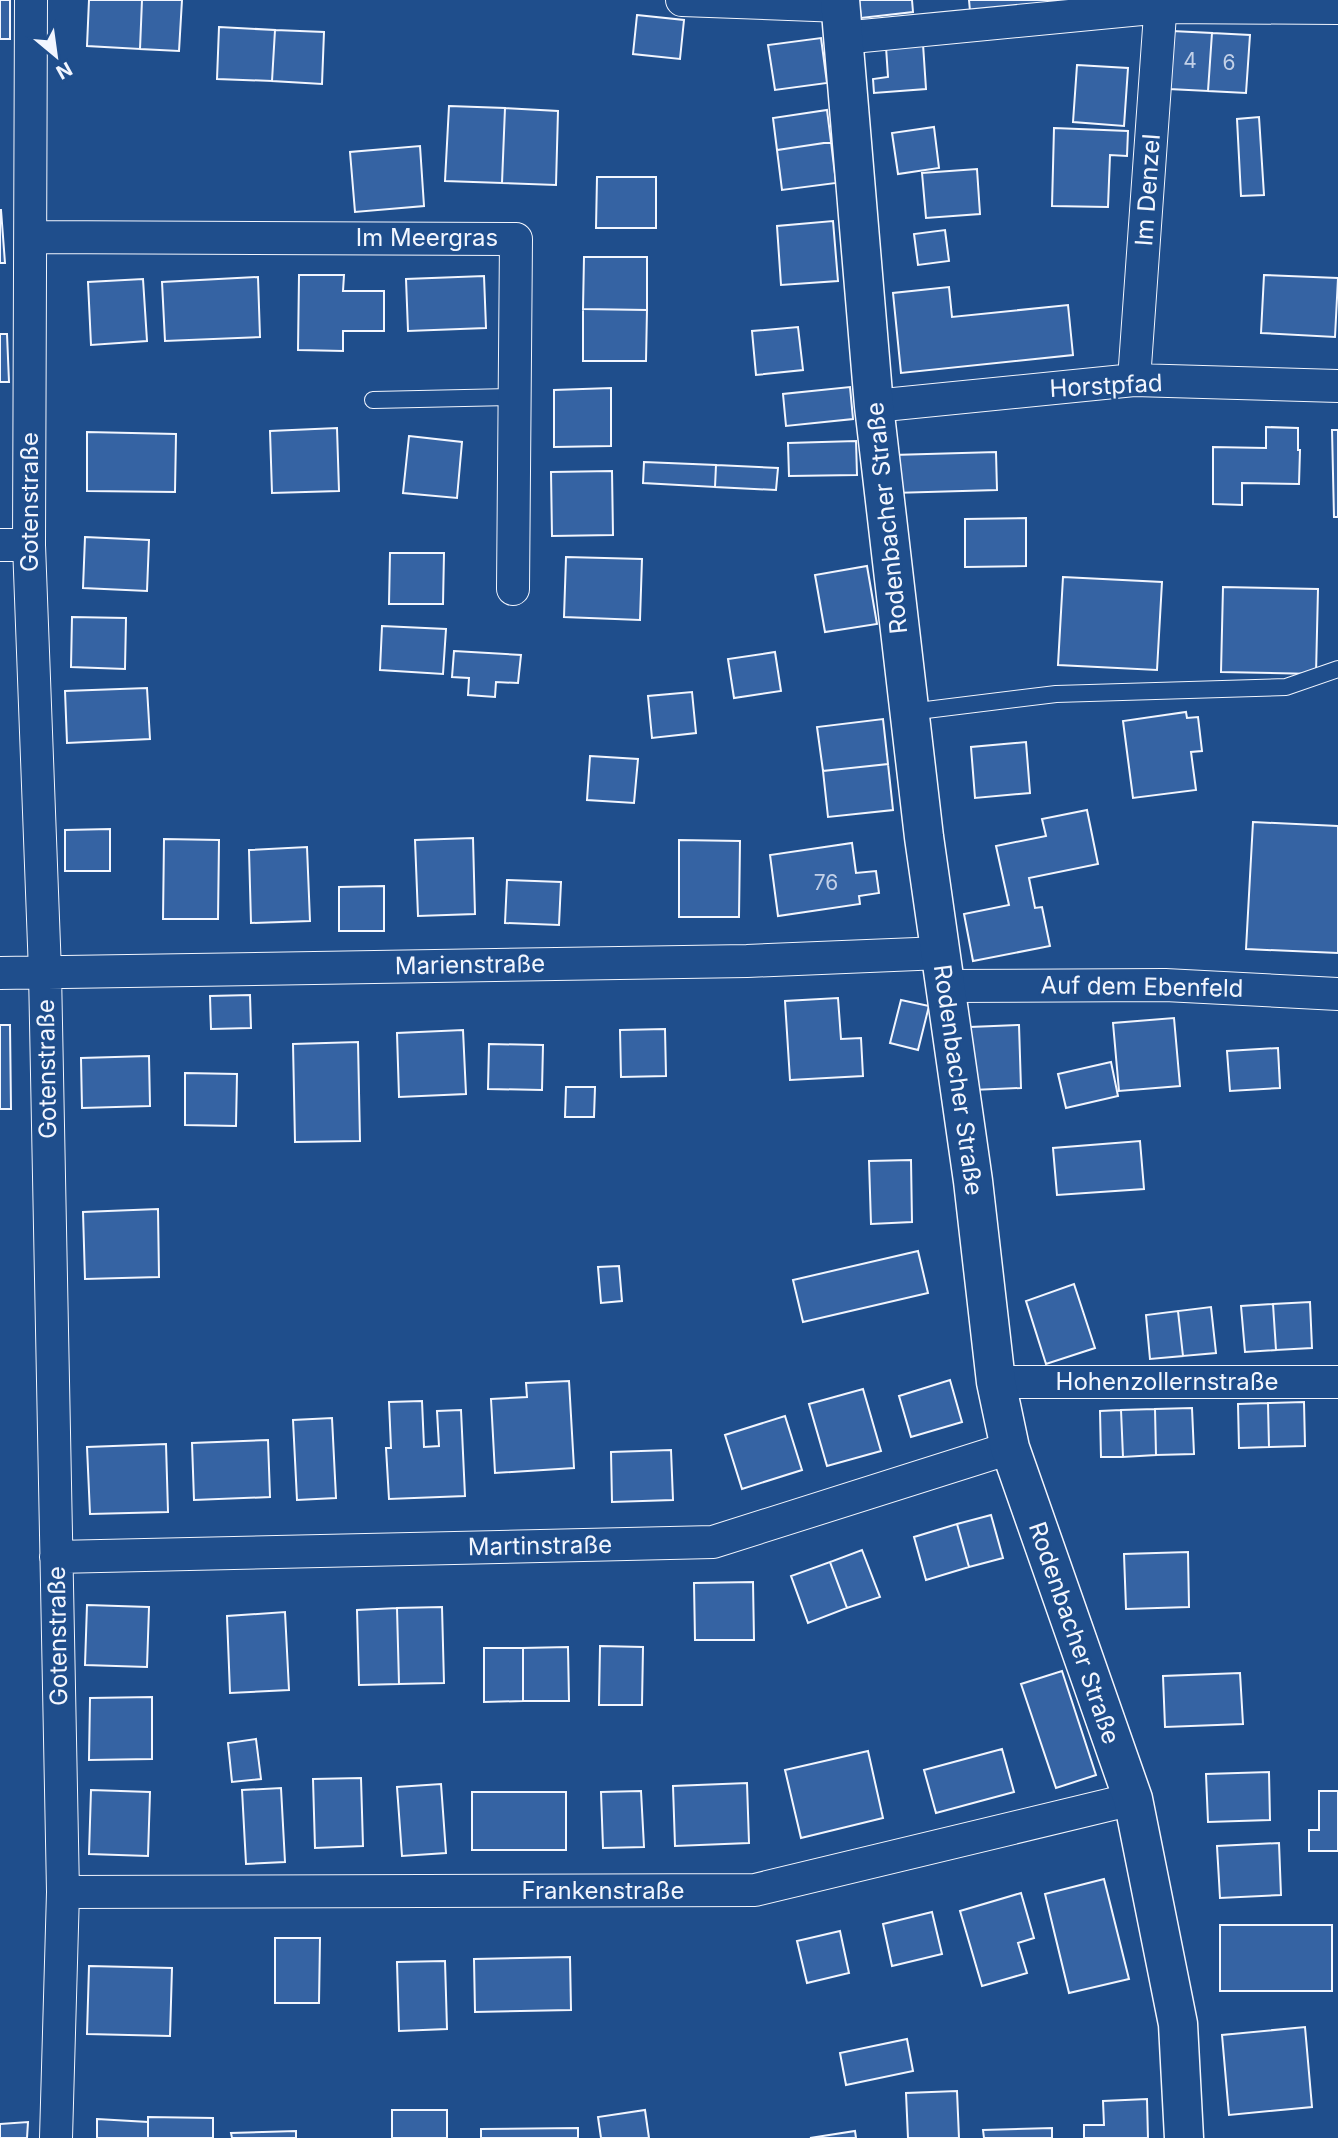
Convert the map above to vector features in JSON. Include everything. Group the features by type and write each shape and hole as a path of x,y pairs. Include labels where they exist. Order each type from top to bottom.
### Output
{"street":[{"name":"Gotenstraße","path":"31,0 31,237 14,545 45,972 63,1892 56,2138"},
{"path":"682,0 841,15 1162,4 1338,8"},
{"name":"Im Denzel","path":"1134,380 1162,4"},
{"name":"Rodenbacher Straße","path":"841,15 874,406 924,837 973,1181 996,1382 1010,1448 1133,1799 1178,2024 1185,2138"},
{"name":"Im Meergras","path":"31,237 516,239 513,589"},
{"name":"Horstpfad","path":"874,406 1134,380 1338,386"},
{"name":"Marienstraße","path":"0,973 747,961 943,970"},
{"name":"Auf dem Ebenfeld","path":"943,970 1338,993"},
{"name":"Hohenzollernstraße","path":"996,1382 1338,1382"},
{"name":"Martinstraße","path":"56,1556 713,1542 1010,1448"},
{"name":"Frankenstraße","path":"63,1892 755,1890 1133,1799"}],"lane":[{"path":"373,400 514,397"},
{"path":"909,712 1056,694 1286,687 1338,669"}],"building":[{"path":"0,0 10,0 10,39 0,39"},
{"path":"89,0 142,0 140,49 87,46"},
{"path":"142,0 182,0 179,51 140,49"},
{"path":"859,0 912,0 913,12 861,18"},
{"path":"969,0 1061,0 1062,3 970,11"},
{"path":"637,15 684,20 680,59 633,54"},
{"path":"219,27 275,30 272,81 217,79"},
{"path":"275,30 324,32 322,84 272,81"},
{"path":"1172,31 1212,33 1208,91 1169,89"},
{"path":"1212,33 1250,35 1246,93 1208,91"},
{"path":"821,38 827,83 775,90 768,45"},
{"path":"923,44 926,89 874,93 873,79 888,77 886,47"},
{"path":"1077,65 1128,68 1124,126 1073,122"},
{"path":"449,106 505,108 502,183 445,181"},
{"path":"505,108 558,111 556,185 502,183"},
{"path":"827,110 831,142 777,150 773,118"},
{"path":"1259,117 1264,195 1241,196 1237,119"},
{"path":"934,127 939,168 898,174 892,133"},
{"path":"1054,128 1128,131 1127,156 1110,155 1108,207 1052,206"},
{"path":"831,142 836,183 782,190 777,150"},
{"path":"420,146 424,206 355,212 350,152"},
{"path":"977,169 980,214 926,218 922,173"},
{"path":"597,177 656,177 656,228 596,228"},
{"path":"1,210 5,263 0,263"},
{"path":"833,221 838,281 781,285 777,226"},
{"path":"945,230 949,261 918,265 914,234"},
{"path":"584,257 647,257 647,310 583,309"},
{"path":"299,275 344,275 343,291 384,291 384,331 343,331 343,351 298,350"},
{"path":"1264,275 1338,278 1335,337 1261,333"},
{"path":"484,276 486,328 408,331 406,279"},
{"path":"258,277 260,337 165,341 162,282"},
{"path":"143,279 147,341 91,345 88,282"},
{"path":"949,287 952,317 1068,305 1073,355 901,373 893,293"},
{"path":"583,309 647,310 646,361 583,361"},
{"path":"798,327 803,370 756,375 752,331"},
{"path":"0,334 7,334 9,382 0,382"},
{"path":"850,387 853,419 786,426 783,394"},
{"path":"611,388 611,446 554,447 554,390"},
{"path":"1266,427 1298,428 1299,484 1242,483 1242,505 1213,504 1213,447 1266,448"},
{"path":"337,428 339,491 272,493 270,431"},
{"path":"1332,430 1338,430 1338,517 1334,517"},
{"path":"87,432 176,434 175,492 87,491"},
{"path":"409,436 462,442 457,498 403,493"},
{"path":"856,441 857,475 789,476 788,443"},
{"path":"996,452 997,490 893,493 893,455"},
{"path":"644,462 716,465 715,487 643,483"},
{"path":"716,465 778,468 776,490 715,487"},
{"path":"612,471 613,535 552,536 551,472"},
{"path":"1026,518 1026,566 965,567 965,519"},
{"path":"85,537 149,540 147,591 83,588"},
{"path":"390,553 444,553 443,604 389,604"},
{"path":"566,557 642,559 640,620 564,617"},
{"path":"867,566 877,624 825,632 815,575"},
{"path":"1063,577 1162,582 1157,670 1058,665"},
{"path":"1223,587 1318,589 1316,674 1221,672"},
{"path":"72,617 126,618 125,669 71,667"},
{"path":"382,626 446,629 443,674 380,670"},
{"path":"454,651 521,655 518,683 496,682 495,697 468,695 469,678 452,677"},
{"path":"775,652 781,691 734,698 728,659"},
{"path":"147,688 150,739 67,743 65,691"},
{"path":"692,692 696,733 652,738 648,696"},
{"path":"1186,712 1187,718 1198,717 1202,751 1191,752 1196,790 1133,798 1123,721"},
{"path":"883,719 888,764 823,771 817,727"},
{"path":"1026,742 1030,793 975,798 971,747"},
{"path":"590,756 638,759 634,803 587,800"},
{"path":"888,764 893,810 828,817 823,771"},
{"path":"1087,810 1098,864 1029,878 1035,908 1042,907 1050,946 973,961 964,914 1009,905 996,846 1046,836 1042,819"},
{"path":"1253,822 1338,826 1338,953 1246,949"},
{"path":"110,829 110,871 65,871 65,830"},
{"path":"473,838 475,914 418,916 415,840"},
{"path":"164,839 219,840 218,919 163,919"},
{"path":"679,840 740,841 739,917 679,917"},
{"path":"852,843 856,873 876,871 879,893 859,896 860,904 778,916 770,855"},
{"path":"307,847 310,921 251,923 249,850"},
{"path":"507,880 561,882 559,925 505,923"},
{"path":"384,886 384,931 339,931 339,887"},
{"path":"250,995 251,1028 211,1029 210,996"},
{"path":"838,998 841,1039 861,1038 863,1076 790,1080 785,1001"},
{"path":"901,1000 929,1006 918,1050 890,1043"},
{"path":"1174,1018 1180,1086 1119,1091 1113,1023"},
{"path":"0,1025 10,1025 11,1109 0,1109"},
{"path":"1019,1025 1021,1088 972,1090 970,1027"},
{"path":"665,1029 666,1076 621,1077 620,1030"},
{"path":"463,1030 466,1094 399,1097 397,1033"},
{"path":"358,1042 360,1141 295,1142 293,1044"},
{"path":"489,1044 543,1045 542,1090 488,1089"},
{"path":"1278,1048 1280,1088 1230,1091 1227,1051"},
{"path":"149,1056 150,1106 82,1108 81,1058"},
{"path":"1111,1062 1118,1096 1066,1108 1058,1074"},
{"path":"185,1073 237,1074 236,1126 185,1125"},
{"path":"566,1087 595,1087 594,1117 565,1117"},
{"path":"1140,1141 1144,1189 1057,1195 1053,1148"},
{"path":"911,1160 912,1222 871,1224 869,1161"},
{"path":"158,1209 159,1277 85,1279 83,1212"},
{"path":"918,1251 928,1293 803,1322 793,1280"},
{"path":"619,1266 622,1301 601,1303 598,1267"},
{"path":"1074,1284 1095,1348 1046,1364 1026,1301"},
{"path":"1310,1302 1312,1348 1276,1350 1273,1304"},
{"path":"1273,1304 1276,1350 1245,1352 1241,1306"},
{"path":"1211,1307 1216,1353 1183,1356 1178,1311"},
{"path":"1178,1311 1183,1356 1150,1359 1146,1315"},
{"path":"950,1380 962,1422 911,1437 899,1396"},
{"path":"569,1381 574,1468 495,1473 491,1399 527,1397 526,1383"},
{"path":"863,1389 881,1451 827,1466 809,1404"},
{"path":"422,1401 424,1447 439,1446 437,1411 461,1410 465,1496 389,1499 386,1448 391,1448 389,1402"},
{"path":"1304,1402 1305,1446 1269,1447 1268,1403"},
{"path":"1268,1403 1269,1447 1239,1448 1238,1404"},
{"path":"1192,1408 1194,1454 1156,1455 1155,1409"},
{"path":"1155,1409 1156,1455 1123,1457 1121,1410"},
{"path":"1121,1410 1123,1457 1101,1457 1100,1411"},
{"path":"785,1416 802,1470 742,1489 725,1435"},
{"path":"332,1418 336,1498 297,1500 293,1420"},
{"path":"268,1440 270,1497 194,1500 192,1443"},
{"path":"166,1444 168,1512 90,1514 87,1447"},
{"path":"671,1450 673,1500 612,1502 611,1452"},
{"path":"991,1515 1003,1558 969,1567 957,1524"},
{"path":"957,1524 969,1567 926,1580 914,1537"},
{"path":"862,1550 880,1597 847,1608 830,1562"},
{"path":"1188,1552 1189,1607 1126,1609 1124,1554"},
{"path":"830,1562 847,1608 808,1623 791,1576"},
{"path":"753,1582 754,1640 695,1640 694,1583"},
{"path":"87,1605 149,1607 147,1667 85,1665"},
{"path":"442,1607 444,1683 399,1684 397,1608"},
{"path":"397,1608 399,1684 359,1685 357,1610"},
{"path":"285,1612 289,1690 230,1693 227,1616"},
{"path":"600,1646 643,1647 642,1705 599,1705"},
{"path":"568,1647 569,1701 523,1701 523,1648"},
{"path":"484,1648 523,1648 523,1701 484,1702"},
{"path":"1062,1671 1096,1775 1056,1788 1021,1684"},
{"path":"1240,1673 1243,1724 1165,1727 1163,1676"},
{"path":"152,1697 152,1759 89,1760 90,1698"},
{"path":"256,1739 261,1779 232,1782 228,1743"},
{"path":"1002,1749 1014,1792 936,1813 924,1770"},
{"path":"868,1751 883,1818 801,1838 785,1770"},
{"path":"1269,1772 1270,1820 1208,1822 1206,1774"},
{"path":"361,1778 363,1846 315,1848 313,1779"},
{"path":"747,1783 749,1843 675,1846 673,1786"},
{"path":"441,1784 446,1853 402,1856 397,1787"},
{"path":"281,1788 285,1862 246,1864 242,1790"},
{"path":"91,1790 150,1792 148,1856 89,1854"},
{"path":"641,1791 644,1847 603,1848 601,1792"},
{"path":"1319,1791 1338,1791 1338,1851 1309,1851 1309,1830 1319,1830"},
{"path":"472,1792 566,1792 566,1850 472,1850"},
{"path":"1279,1843 1281,1895 1220,1898 1217,1846"},
{"path":"1104,1879 1129,1979 1069,1993 1045,1894"},
{"path":"1021,1893 1034,1938 1018,1943 1027,1973 982,1986 960,1911"},
{"path":"932,1912 942,1954 892,1966 883,1924"},
{"path":"1220,1925 1332,1925 1332,1991 1220,1991"},
{"path":"840,1931 849,1973 807,1983 797,1941"},
{"path":"275,1938 320,1938 319,2003 275,2003"},
{"path":"570,1957 571,2010 475,2012 474,1959"},
{"path":"445,1961 447,2029 399,2031 397,1962"},
{"path":"89,1966 172,1968 170,2036 87,2034"},
{"path":"1305,2027 1312,2107 1229,2115 1222,2035"},
{"path":"907,2039 913,2071 846,2085 840,2053"},
{"path":"957,2091 959,2138 908,2138 906,2093"},
{"path":"1147,2099 1148,2138 1084,2138 1084,2125 1104,2125 1103,2101"},
{"path":"392,2110 447,2110 447,2138 392,2138"},
{"path":"645,2110 649,2138 601,2138 598,2117"},
{"path":"148,2117 213,2118 213,2138 148,2138"},
{"path":"97,2119 148,2122 148,2138 97,2138"},
{"path":"28,2122 27,2138 0,2138 0,2124"},
{"path":"578,2128 578,2138 481,2138 481,2129"},
{"path":"1052,2128 1052,2138 984,2138 983,2130"},
{"path":"296,2131 296,2138 232,2138 231,2133"},
{"path":"855,2131 856,2138 810,2138"}]}
